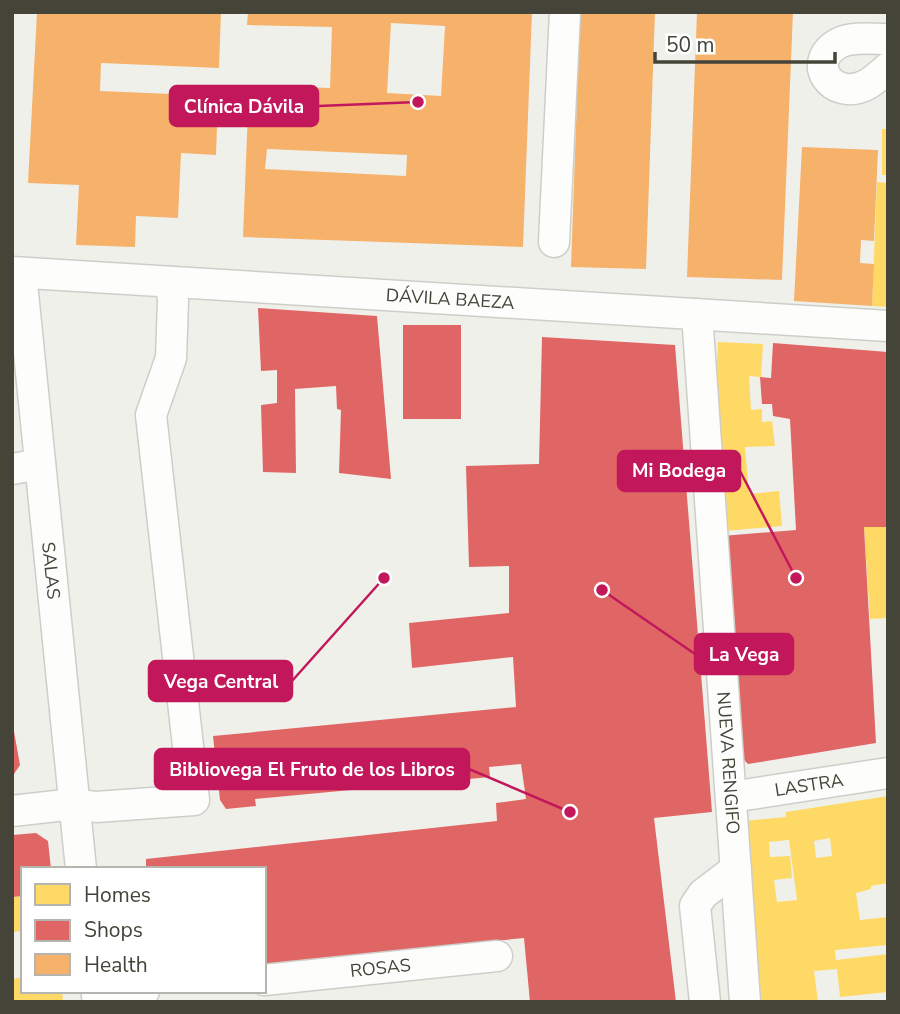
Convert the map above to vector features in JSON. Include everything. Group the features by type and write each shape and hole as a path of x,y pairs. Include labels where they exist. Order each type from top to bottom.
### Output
{"street":[{"path":"554,242 565,12"},
{"path":"888,39 841,42 828,51 824,75 828,82 839,88 854,89 866,86 888,68"},
{"name":"DÁVILA BAEZA","path":"17,272 888,326"},
{"name":"SALAS","path":"17,272 26,467 81,867"},
{"path":"12,811 74,804 96,807 194,800 151,415 171,358 171,282"},
{"name":"NUEVA RENGIFO","path":"698,314 746,1002"},
{"name":"LASTRA","path":"731,797 888,774"},
{"path":"705,1002 695,906 703,894 736,869"},
{"name":"ROSAS","path":"266,980 497,956"},
{"path":"97,996 125,993"}],"building: Homes":[{"path":"882,129 888,129 888,175 882,175"},
{"path":"877,182 888,183 888,307 872,306"},
{"path":"718,342 763,344 761,377 749,376 751,410 762,409 762,422 772,421 775,446 745,447 749,494 779,491 782,526 725,531 714,417"},
{"path":"864,527 888,527 888,618 870,619"},
{"path":"888,796 888,883 871,886 871,889 856,893 860,920 888,917 888,945 835,950 836,960 888,954 888,992 840,997 837,969 814,971 818,1002 759,1002 751,924 755,924 744,821 786,817 786,812","holes":["830,838 832,856 816,858 814,841","789,840 797,900 777,902 774,880 792,878 790,856 770,857 769,842"]},
{"path":"21,896 21,931 12,932 12,897"},
{"path":"21,977 21,993 62,993 63,1002 12,1002 12,979"}],"building: Shops":[{"path":"258,308 377,316 391,479 339,473 341,410 337,409 336,386 295,389 296,473 263,472 261,405 277,403 277,370 261,371"},
{"path":"403,325 461,325 461,419 403,419"},
{"path":"542,337 675,345 712,812 654,818 676,1002 530,1002 524,938 266,964 266,867 146,867 146,859 497,821 496,803 526,799 521,764 489,767 490,777 255,799 256,806 226,809 220,800 213,736 516,707 513,657 412,668 409,623 509,613 509,566 469,567 466,466 539,464"},
{"path":"773,343 888,352 888,527 864,527 876,743 748,764 738,754 722,536 796,530 790,419 773,416 772,404 762,404 760,377 771,378"},
{"path":"12,720 20,765 12,777"},
{"path":"36,833 48,841 51,867 21,867 21,896 12,897 12,835"}],"building: Health":[{"path":"37,12 221,12 219,68 101,63 100,91 218,96 216,155 181,153 178,218 136,216 135,247 76,245 79,185 28,183"},
{"path":"248,12 532,12 523,247 243,237 249,85 330,88 332,27 247,25","holes":["391,23 445,26 441,96 387,93","267,149 407,155 406,176 265,169"]},
{"path":"580,12 655,12 646,269 571,267"},
{"path":"697,12 793,12 782,280 687,277"},
{"path":"802,147 878,150 874,241 861,240 860,263 874,264 872,306 794,301"}],"place":[{"name":"Clínica Dávila","path":"418,102"},
{"name":"Vega Central","path":"384,578"},
{"name":"Mi Bodega","path":"796,578"},
{"name":"La Vega","path":"602,590"},
{"name":"Bibliovega El Fruto de los Libros","path":"570,812"}]}
